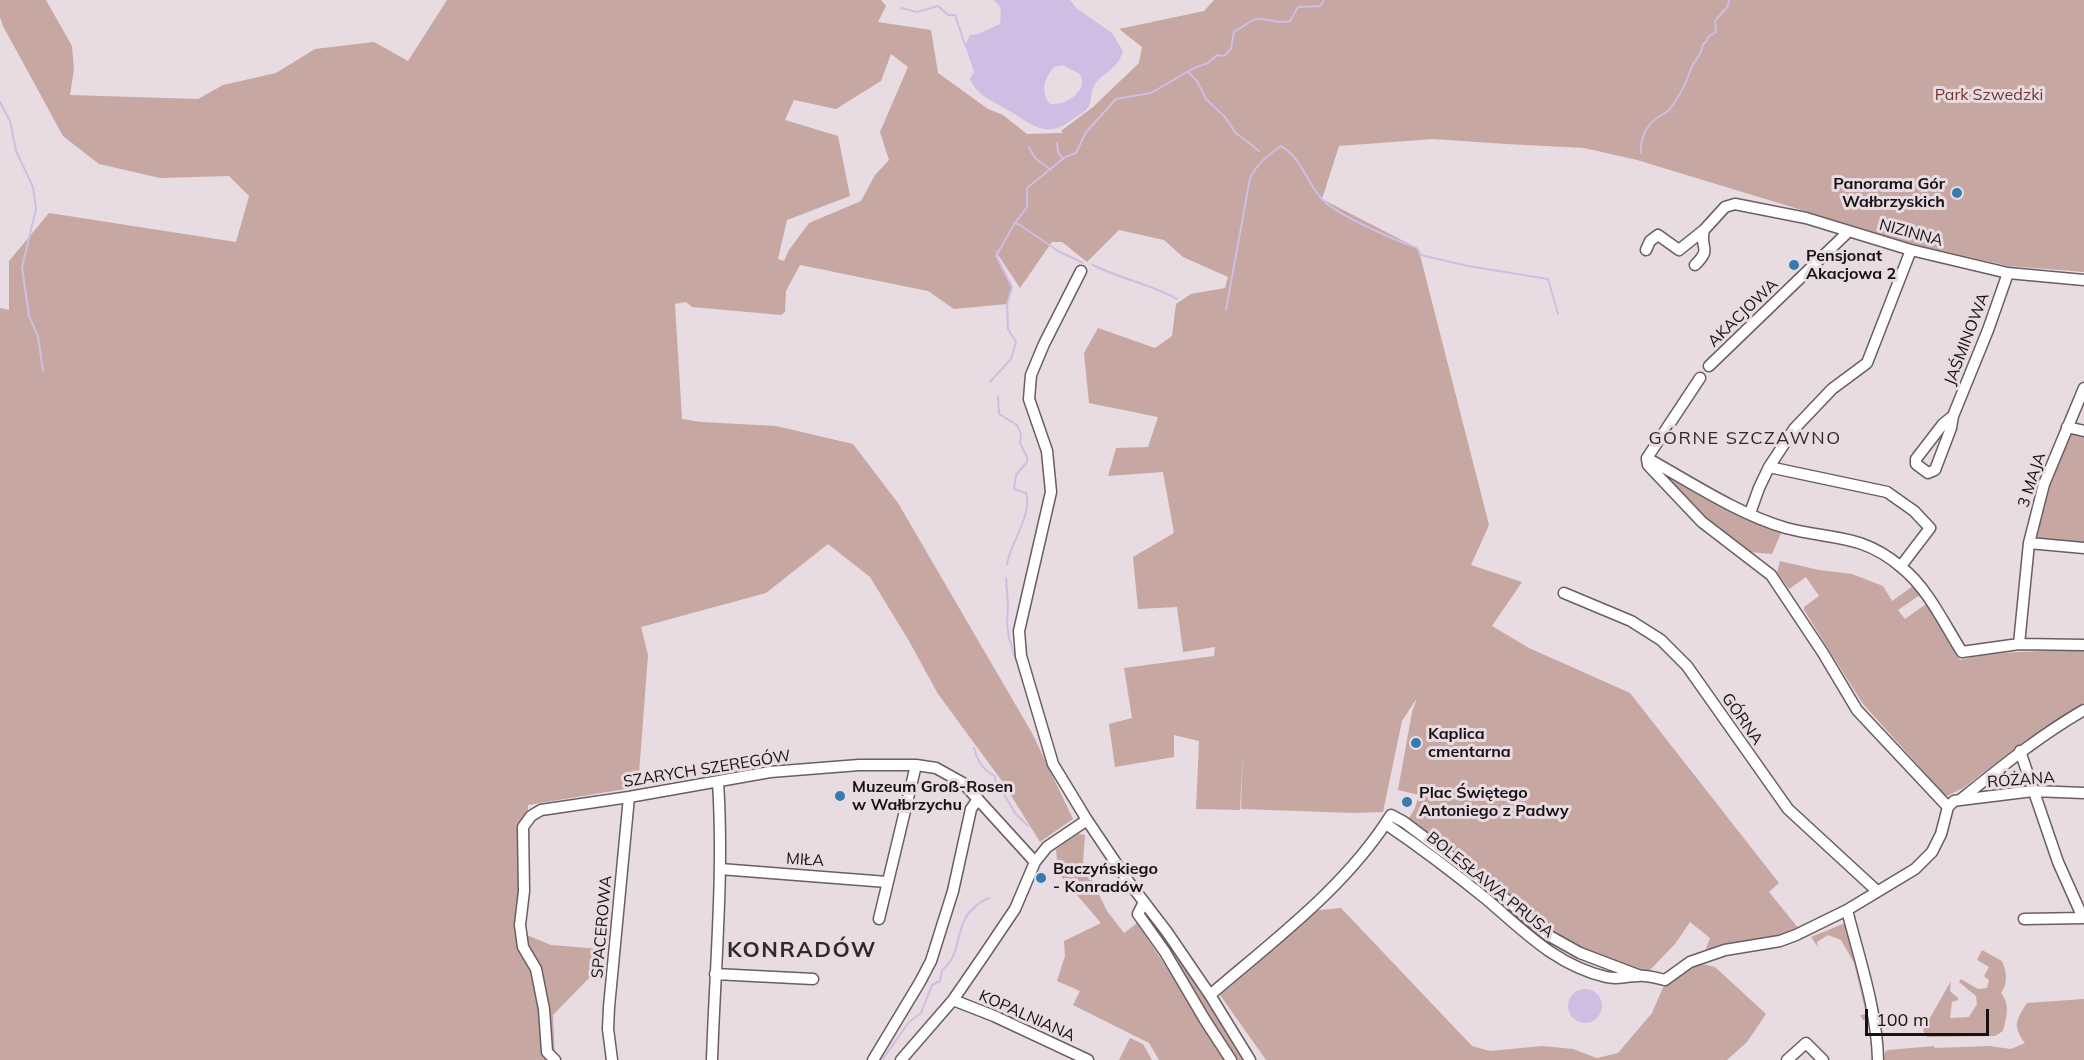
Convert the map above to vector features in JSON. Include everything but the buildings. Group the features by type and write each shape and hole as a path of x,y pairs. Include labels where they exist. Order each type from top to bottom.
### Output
{"street":[{"name":"NIZINNA","path":"1646,250 1650,241 1658,235 1679,250 1704,230 1725,207 1735,204 1806,218 1911,250 2008,273 2084,280"},
{"path":"1695,265 1705,255 1702,240 1704,230"},
{"name":"AKACJOWA","path":"1709,366 1849,231"},
{"path":"1750,513 1769,468 1794,429 1832,390 1867,363 1911,250"},
{"path":"1081,272 1044,344 1031,375 1029,399 1047,451 1051,492 1019,631 1020,656 1053,764 1087,820 1210,995 1250,1060"},
{"name":"JAŚMINOWA","path":"1953,416 1943,424 1916,459 1916,464 1928,473 1935,470 1951,428 1953,416 2008,273"},
{"path":"1700,378 1647,458 1648,465 1702,522 1771,575 1823,653 1857,710 1948,807"},
{"name":"3 MAJA","path":"2019,644 2029,543 2044,484 2084,388"},
{"path":"2067,427 2084,431"},
{"path":"1647,458 1737,508 1786,528 1864,543 1883,553 1916,580 1962,652 2019,644 2084,645"},
{"path":"1769,468 1887,492 1914,511 1930,528 1901,566"},
{"path":"2029,543 2084,548"},
{"name":"GÓRNA","path":"1564,593 1631,621 1661,640 1687,666 1788,809 1877,891"},
{"path":"1210,995 1316,903 1344,875 1389,819 1404,822 1494,890 1546,934 1580,953 1640,975 1665,980 1690,962 1725,950 1780,941 1847,910 1915,869 1932,852 1941,834 1948,807 1954,801 1960,800 2020,751 2084,710"},
{"path":"2020,751 2058,862 2083,918 2024,919"},
{"name":"SZARYCH SZEREGÓW","path":"555,1060 547,1052 544,1009 536,969 523,947 520,925 524,891 523,827 531,816 541,810 778,771 859,765 916,765 936,768 963,783 1035,862"},
{"path":"879,919 916,765"},
{"path":"711,1060 720,869 721,827 718,782"},
{"name":"RÓŻANA","path":"1960,800 2033,791 2084,793"},
{"name":"SPACEROWA","path":"612,1060 608,1029 609,1007 629,797"},
{"path":"873,1060 931,961 953,891 971,809 978,800"},
{"path":"901,1060 953,1000 1015,909 1035,862 1047,847 1087,820"},
{"name":"MIŁA","path":"720,869 887,882"},
{"path":"1144,902 1138,914 1165,952 1231,1060"},
{"path":"1847,910 1877,1042 1878,1060"},
{"path":"715,974 813,979"},
{"name":"KOPALNIANA","path":"953,1000 994,1016 1088,1060"},
{"path":"1786,1060 1806,1043 1823,1060"}],"green space":[{"name":"Park Szwedzki","path":"0,0 46,0 72,46 74,69 70,95 198,99 223,85 276,73 315,49 374,42 408,61 447,0 881,0 886,6 878,22 931,30 938,73 988,109 1003,115 1027,134 1063,133 1061,131 1093,107 1139,63 1142,47 1119,29 1204,11 1214,0 2084,0 2084,272 2009,266 1920,246 1637,160 1584,148 1433,139 1339,146 1322,199 1417,248 1421,259 1489,525 1471,565 1522,582 1492,626 1529,648 1630,693 1779,883 1769,892 1799,929 1784,936 1704,953 1710,938 1690,922 1675,944 1648,972 1580,949 1562,939 1408,820 1419,795 1398,790 1412,712 1417,698 1402,721 1383,812 1241,809 1243,751 1240,810 1196,809 1199,741 1174,735 1174,757 1115,767 1109,724 1132,718 1124,668 1214,656 1215,647 1183,652 1177,607 1138,609 1133,557 1174,533 1163,472 1108,476 1116,448 1148,447 1158,417 1089,403 1084,353 1098,328 1155,348 1172,336 1176,304 1191,294 1225,288 1228,277 1183,257 1164,240 1119,230 1087,262 1062,242 1052,242 1020,288 994,249 1012,287 1007,304 954,309 928,291 800,265 786,291 785,312 781,315 692,307 686,302 675,304 682,419 776,426 853,444 898,503 1032,733 1073,819 1040,842 1002,781 938,694 870,577 828,544 766,593 641,627 648,655 638,787 528,805 522,933 551,945 599,949 591,976 553,1015 555,1060 0,1060 0,308 9,310 9,261 49,213 236,242 249,196 229,176 160,178 99,164 63,136 0,17","holes":["891,54 908,67 880,132 889,160 875,175 861,201 809,223 789,250 784,261 778,259 787,220 850,196 838,136 785,120 794,100 836,109 881,81"]},
{"path":"2073,434 2084,436 2084,543 2039,539 2036,534 2048,485 2065,439"},
{"path":"1653,465 1782,531 1772,554 1749,552 1701,515"},
{"path":"1780,561 1819,570 1852,574 1883,586 1892,601 1913,586 1920,595 1898,610 1905,619 1926,604 1960,660 2006,653 2084,651 2084,703 2042,729 1963,788 1947,796 1863,704 1804,610 1804,607 1819,596 1806,577 1789,589 1777,573"},
{"path":"1078,834 1085,835 1083,862 1107,911 1124,933 1137,923 1228,1060 1159,1060 1149,1043 1073,1005 1080,991 1057,981 1065,956 1064,941 1101,923 1058,873 1056,849"},
{"path":"1341,908 1472,1046 1490,1051 1542,1046 1573,1049 1597,1058 1618,1053 1652,1013 1664,985 1690,967 1703,964 1715,967 1766,1014 1747,1042 1727,1060 1266,1060 1218,992 1311,911"},
{"path":"1149,919 1176,954 1246,1060 1236,1060 1155,933"},
{"path":"1845,923 1868,1017 1866,1020 1863,1020 1860,1015 1866,1014 1854,963 1841,940 1828,935 1817,942 1818,947 1811,937"},
{"path":"1982,950 2002,961 2005,969 2006,982 2001,993 2006,1002 2007,1012 2003,1031 1995,1036 1927,1037 1923,1030 1951,981 1950,991 1958,1000 1952,1002 1950,1018 1969,1017 1977,1004 1976,996 1959,982 1961,979 1978,989 1987,988 1989,980 1984,976 1989,967 1977,960"},
{"path":"2084,999 2084,1060 1884,1060 1885,1052 1888,1050 1934,1046 1935,1048 1989,1046 2011,1049 2025,1043 2018,1032 2017,1023 2027,1003"},
{"path":"1130,1038 1143,1044 1152,1060 1119,1060"}],"shaded area":[{"path":"993,0 1070,0 1076,8 1112,33 1123,51 1117,64 1094,86 1089,106 1085,111 1055,129 1040,128 991,101 977,90 970,79 974,72 965,45 970,35 978,34 1000,24 1001,10","holes":["1063,65 1080,74 1082,80 1079,91 1063,103 1050,104 1044,85 1054,67"]},
{"path":"1585,989 1597,994 1602,1006 1597,1018 1585,1023 1573,1018 1568,1006 1573,994"}],"waterway":[{"path":"990,382 1011,359 1016,342 1008,329 1007,304 1012,287 996,256 1027,207 1027,188 1065,157 1076,153 1086,132 1116,99 1151,93 1194,68 1208,63 1217,55 1224,56 1231,49 1234,31 1254,20 1290,21 1298,7 1320,6 1324,0"},
{"path":"1641,153 1642,139 1646,130 1675,102 1703,44 1716,32 1715,21 1728,6 1729,0"},
{"path":"901,8 917,12 938,6 948,15 955,15 965,45"},
{"path":"1188,72 1197,81 1206,99 1225,117 1235,132 1259,151"},
{"path":"0,102 10,121 16,151 33,187 36,209 22,267 29,316 38,337 43,371"},
{"path":"1057,143 1058,152 1063,159"},
{"path":"1226,310 1250,178 1263,160 1281,146 1294,156 1321,198 1351,219 1417,248 1421,255 1468,266 1548,279 1558,314"},
{"path":"1029,147 1035,158 1051,170"},
{"path":"1015,223 1058,251 1083,263"},
{"path":"1093,265 1177,299"},
{"path":"998,396 999,414 1017,425 1021,434 1020,443 1027,457 1027,462 1016,475 1014,489 1026,493 1026,510 1007,564"},
{"path":"1006,578 1007,623 1016,661"},
{"path":"974,748 982,765 995,776 995,780 1016,814 1028,826"},
{"path":"882,1060 909,1022 921,1013 932,985 940,981 942,970 954,954 968,914 989,898"}],"place":[{"name":"Panorama Gór Wałbrzyskich","path":"1957,193"},
{"name":"Pensjonat Akacjowa 2","path":"1794,265"},
{"name":"Kaplica cmentarna","path":"1416,743"},
{"name":"Muzeum Groß-Rosen w Wałbrzychu","path":"840,796"},
{"name":"Plac Świętego Antoniego z Padwy","path":"1407,802"},
{"name":"Baczyńskiego - Konradów","path":"1041,878"}],"district":[{"name":"GÓRNE SZCZAWNO","path":"1745,439"},
{"name":"KONRADÓW","path":"802,950"}]}
